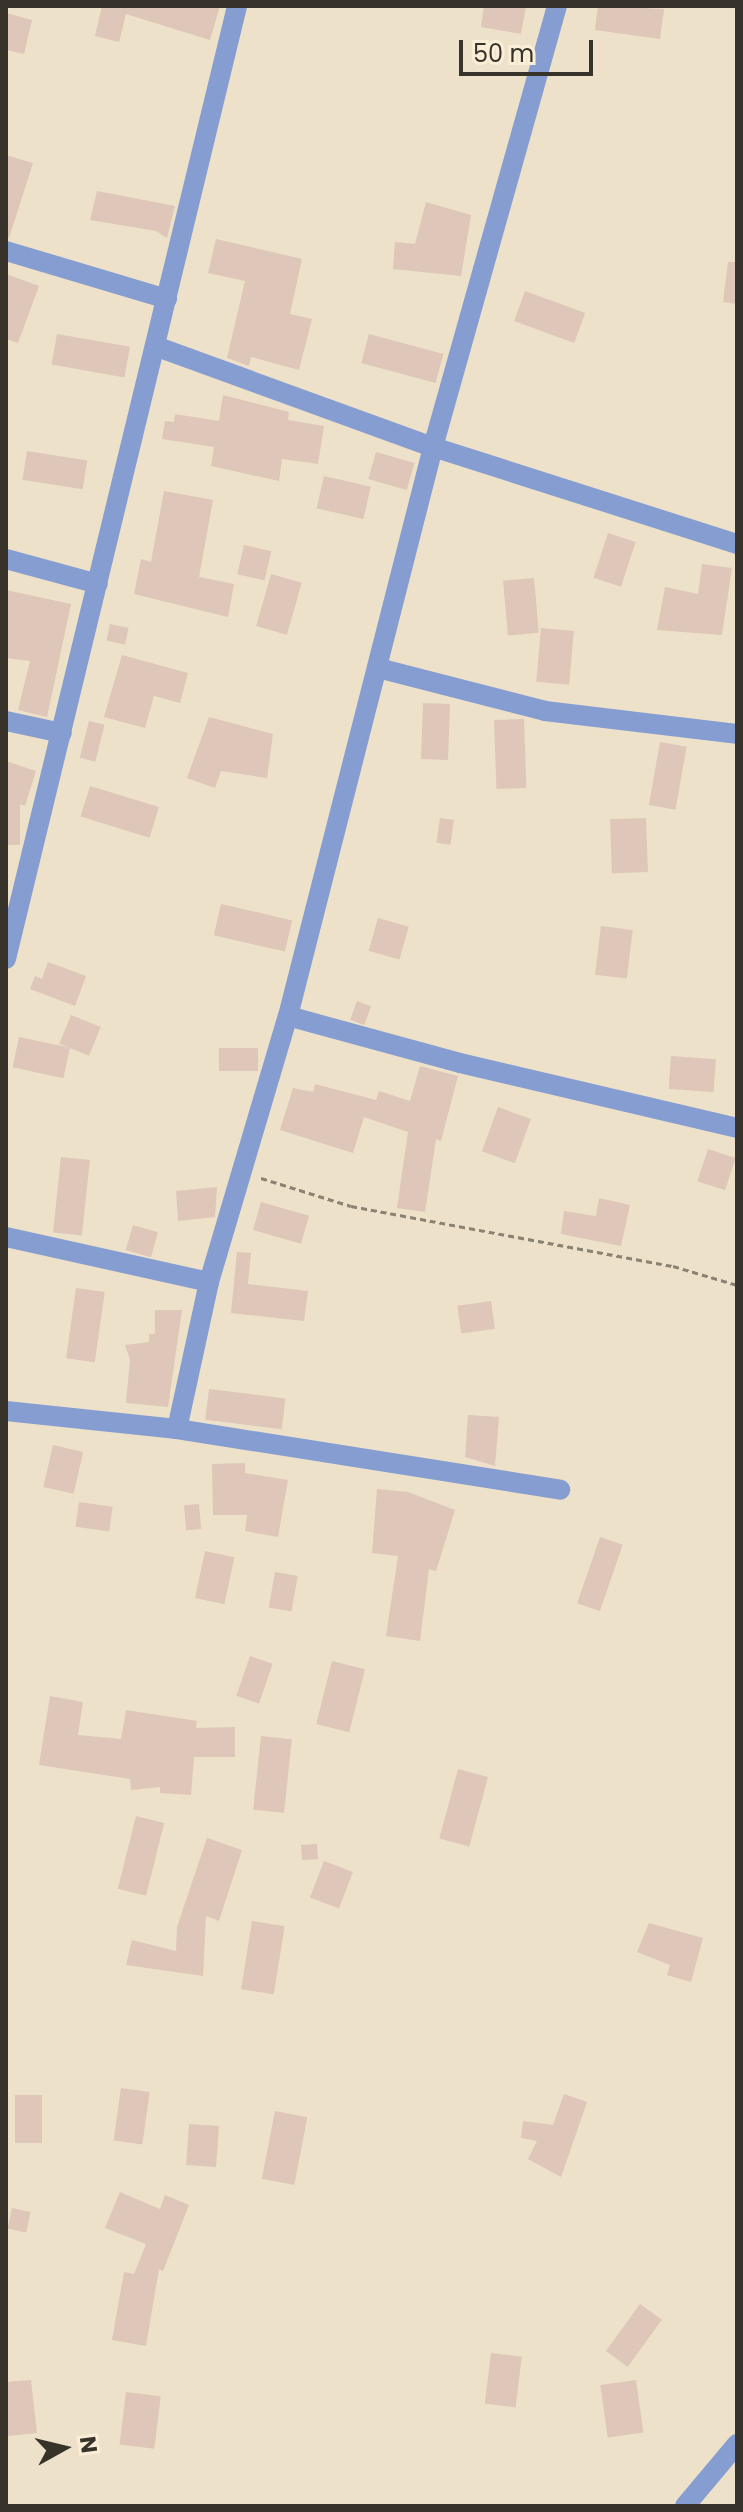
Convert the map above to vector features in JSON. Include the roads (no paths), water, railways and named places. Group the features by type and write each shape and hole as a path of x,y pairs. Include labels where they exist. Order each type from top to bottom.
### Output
{"street":[{"path":"6,959 237,6"},
{"path":"177,1429 209,1282 288,1016 433,447 557,6"},
{"path":"6,251 167,299"},
{"path":"155,346 433,447 737,544"},
{"path":"6,559 98,584"},
{"path":"378,668 545,711 737,734"},
{"path":"6,721 62,733"},
{"path":"288,1016 460,1063 737,1128"},
{"path":"6,1237 209,1282"},
{"path":"6,1411 177,1429 560,1490"},
{"path":"685,2506 737,2444"}]}
